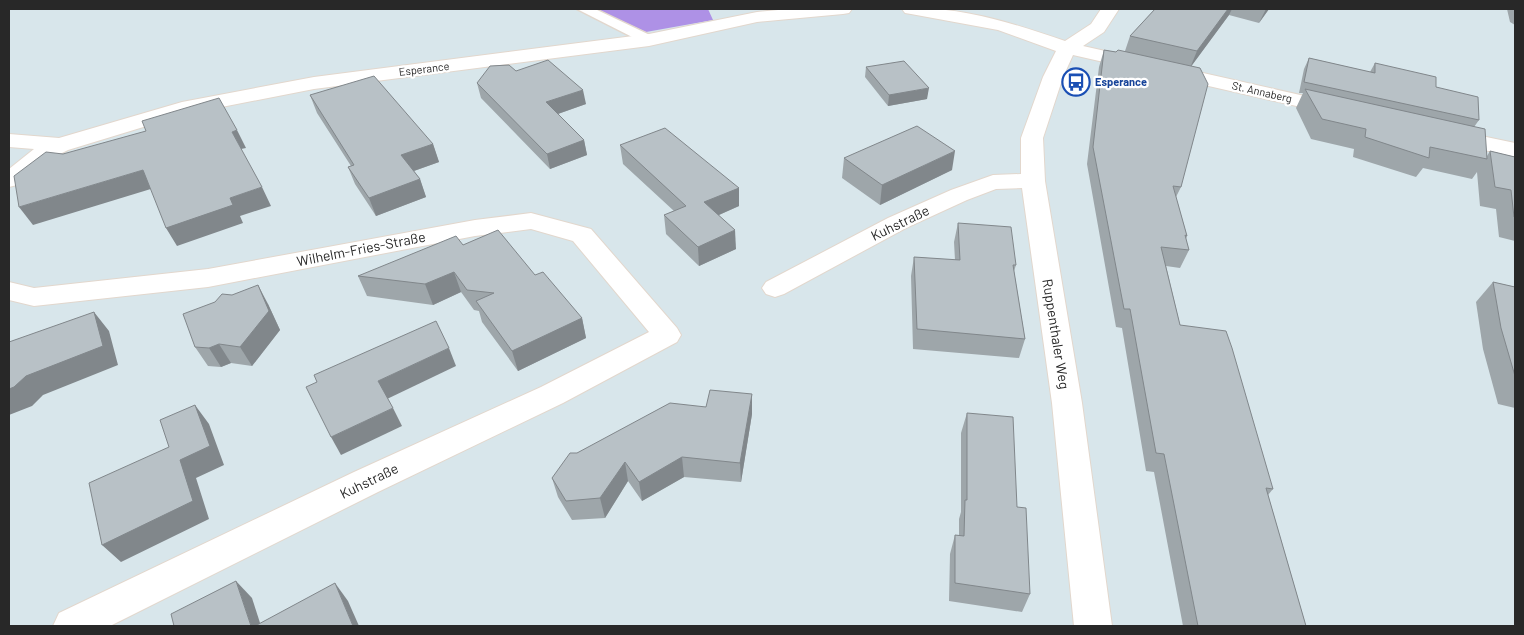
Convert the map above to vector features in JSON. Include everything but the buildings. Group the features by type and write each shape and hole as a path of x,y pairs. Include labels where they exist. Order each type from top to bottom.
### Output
{"street":[{"name":"Esperance","path":"9,141 60,145 182,108 314,83 649,40 757,17 843,9"},
{"path":"911,9 1002,25 1067,48 1098,28 1110,9"},
{"name":"St. Annaberg","path":"1067,48 1359,115"},
{"name":"Ruppenthaler Weg","path":"1067,48 1053,77 1032,138 1033,181 1067,402 1093,626"},
{"path":"1428,130 1515,150"},
{"path":"9,180 38,156 60,145"},
{"name":"Kuhstraße","path":"775,288 897,223 959,196 993,182 1033,181"},
{"name":"Wilhelm-Fries-Straße","path":"9,291 34,297 208,278 475,228 531,221 582,234 667,335"},
{"name":"Kuhstraße","path":"72,626 366,482 552,395 667,335"}],"lane":[{"path":"584,9 649,40"}],"shaded area":[{"path":"596,9 708,9 713,20 646,32"}],"place":[{"name":"Esperance","path":"1076,82"}]}
